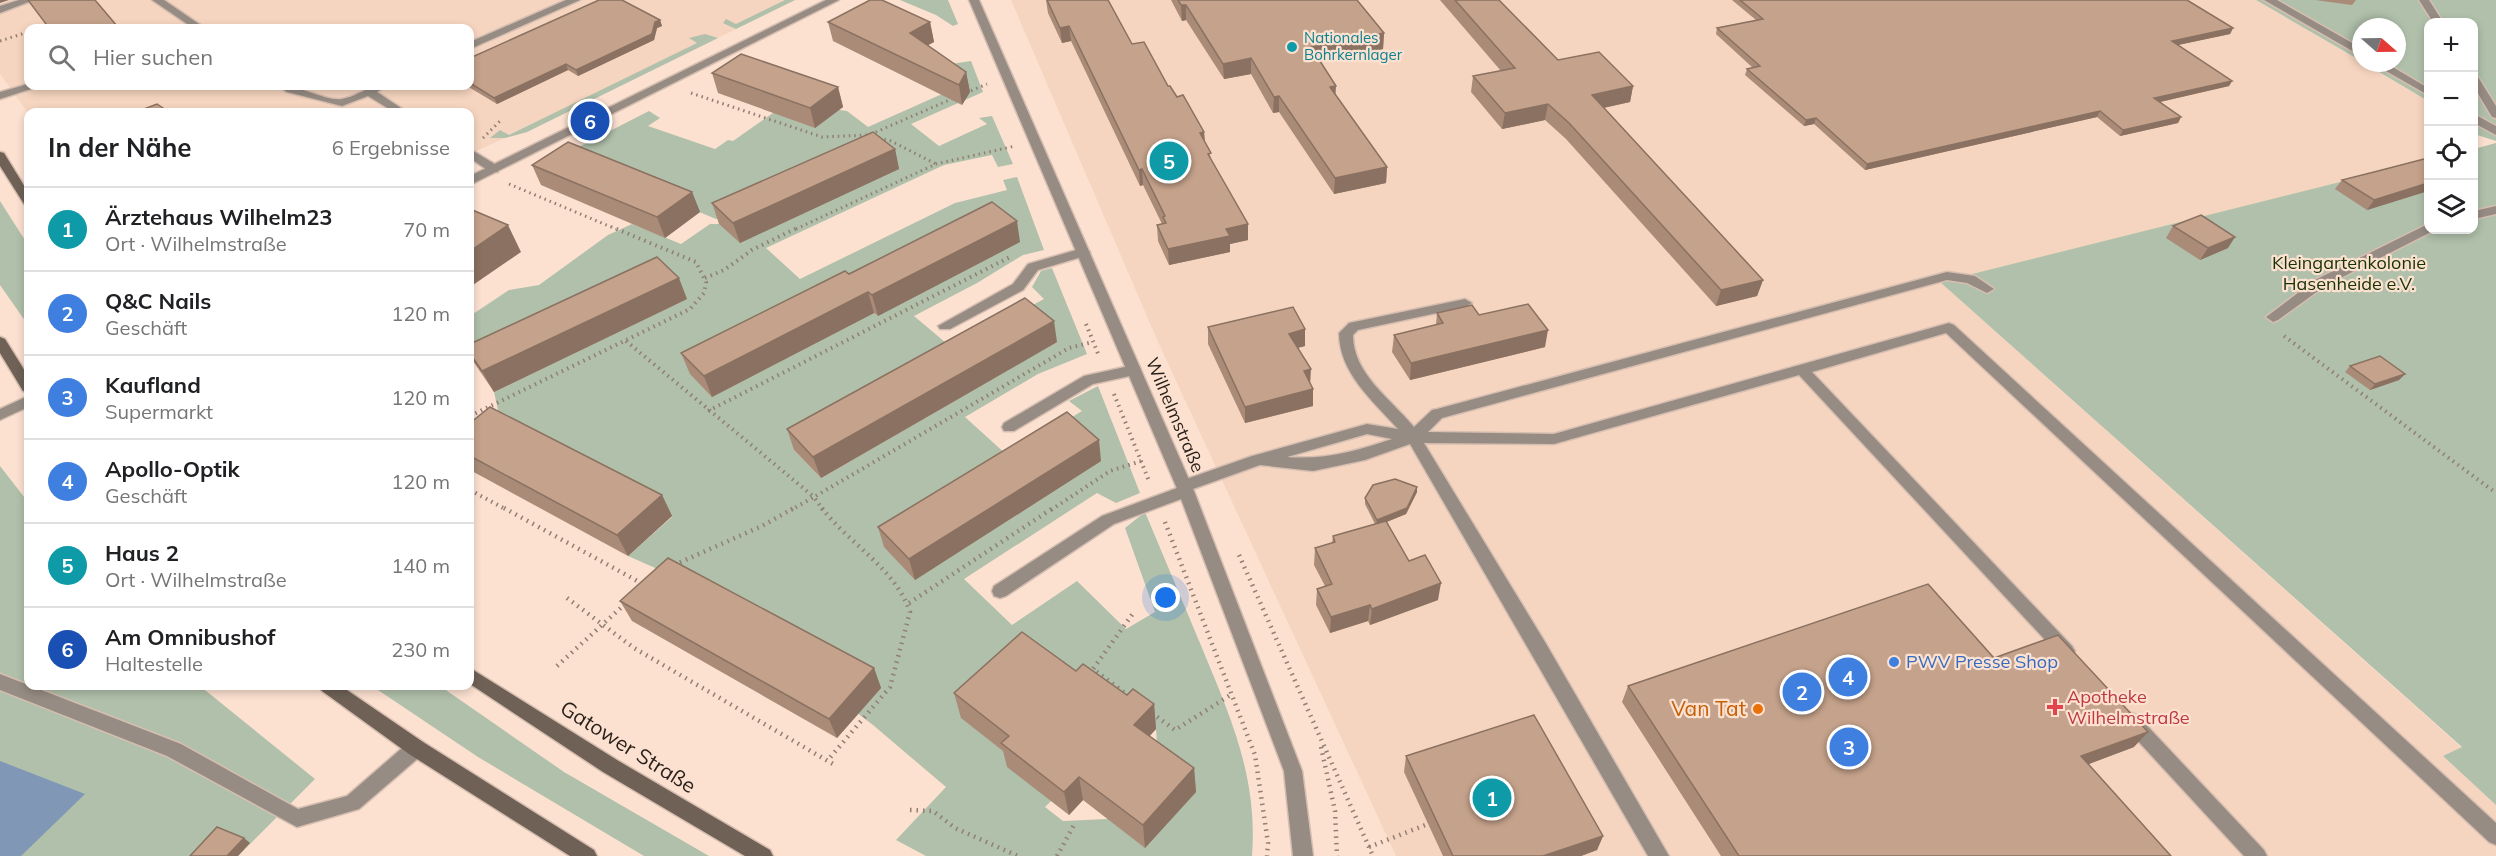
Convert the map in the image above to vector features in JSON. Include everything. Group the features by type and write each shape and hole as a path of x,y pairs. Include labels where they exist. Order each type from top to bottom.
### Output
{"main road":[{"path":"0,156 24,195"},
{"path":"0,342 24,381"},
{"name":"Gatower Straße","path":"474,678 610,766 763,856"},
{"path":"334,690 416,748 587,856"}],"street":[{"path":"0,10 29,0"},
{"path":"157,0 194,24"},
{"path":"474,44 575,0"},
{"path":"474,179 834,0"},
{"name":"Wilhelmstraße","path":"975,0 1185,488 1293,771 1304,856"},
{"path":"2269,0 2352,48"},
{"path":"2424,0 2435,18"},
{"path":"2394,72 2424,90"},
{"path":"2478,86 2496,115"},
{"path":"0,96 24,89"},
{"path":"291,90 342,103 350,108"},
{"path":"342,103 368,91 395,108"},
{"path":"2478,120 2496,131"},
{"path":"474,156 494,169"},
{"path":"2478,214 2496,210"},
{"path":"2273,317 2320,283 2362,259 2424,230"},
{"path":"945,326 1018,287 1033,267 1083,252"},
{"path":"1257,460 1313,465 1365,454 1413,437 1437,414 1947,276 1970,279 1988,289"},
{"path":"1465,303 1354,326 1346,333 1344,341 1358,375 1413,437 1659,856"},
{"path":"1000,591 1108,520 1257,460 1367,429 1413,437 1554,439 1949,328 2496,836"},
{"path":"1801,369 2076,662"},
{"path":"1009,428 1089,380 1134,370"},
{"path":"0,416 24,403"},
{"path":"0,682 174,750 297,818 352,804 416,748"},
{"path":"2123,712 2257,856"}],"path":[{"path":"0,41 24,33"},
{"path":"870,135 990,82 994,91"},
{"path":"682,90 822,137 870,135 891,141 936,164"},
{"path":"480,140 502,120"},
{"path":"1012,136 1020,156"},
{"path":"705,278 724,270 752,249 936,164 1015,146"},
{"path":"474,414 690,309 705,296 705,278 696,262 502,182"},
{"path":"708,411 1015,255"},
{"path":"2273,317 2271,326 2496,493"},
{"path":"1085,321 1255,754 1268,843 1267,856"},
{"path":"626,341 813,497 909,603 910,612 894,680 828,760"},
{"path":"667,568 762,526 1070,348 1094,342"},
{"path":"909,603 1110,471 1141,461"},
{"path":"474,492 646,585"},
{"path":"637,593 653,579"},
{"path":"567,598 634,648 833,764"},
{"path":"557,666 629,600"},
{"path":"1134,612 1093,669 1138,703"},
{"path":"1147,710 1175,730 1232,694"},
{"path":"1319,740 1335,811 1337,856"},
{"path":"910,810 933,811 955,828 1018,856"},
{"path":"1369,847 1428,824"},
{"path":"1057,856 1074,825"}],"shaded area":[{"path":"0,0 795,0 527,132 505,138 474,152 474,108 24,108 0,74"},
{"path":"1011,0 2256,0 2352,56 2352,72 2379,72 2424,99 2424,161 1940,282 2462,748 2443,756 2496,805 2496,856 1396,856 1158,342"}],"green space":[{"path":"785,0 795,0 736,29 723,23 726,19 736,24"},
{"path":"900,0 948,0 958,24 953,26 936,15"},
{"path":"2256,0 2496,0 2496,141 2478,135 2478,18 2424,18 2424,99 2379,72 2406,72 2406,18 2352,18 2352,56"},
{"path":"705,34 718,38 527,132 505,138 490,138 500,130 509,135 697,43 689,38"},
{"path":"971,61 983,92 911,124 939,146 987,124 979,118 992,116 1013,164 998,167 992,155 944,165 766,248 800,279 955,203 1007,190 1003,180 1017,177 1044,250 1023,255 977,283 914,316 952,348 1044,299 1032,287 1041,271 1052,268 1087,354 1038,374 965,417 1008,456 1082,411 1069,401 1098,386 1140,493 1116,503 1097,493 964,579 1012,625 1077,581 1126,629 1155,612 1125,528 1145,512 1223,699 1240,749 1251,800 1252,856 926,856 896,840 946,787 873,725 678,578 628,556 672,517 502,428 494,392 686,299 474,358 474,313 509,290 539,285 608,235 632,224 681,244 710,224 719,224 732,218 716,219 563,155 649,111 660,118 648,126 715,149 728,140 733,141 773,113 847,111 868,127 960,86 938,66","holes":["996,223 878,316 874,313","1028,319 1056,342 821,478 794,450","961,717 1156,728 1158,764 1107,819 1063,821 1045,807 1051,801 1015,760"]},
{"name":"Kleingartenkolonie Hasenheide e.V.","path":"2496,143 2496,805 2443,756 2462,747 1940,282 2424,161 2424,234 2478,234 2478,148"},
{"path":"0,201 24,239 24,319 0,285"},
{"path":"0,466 24,497 24,690 205,690 315,779 238,856 0,856"},
{"path":"378,690 446,690 564,772 709,856 644,856 478,757"}],"water":[{"path":"0,761 85,794 21,856 0,856"}],"building":[{"path":"28,0 95,0 115,24 46,24"},
{"path":"599,0 622,0 660,20 655,22 652,34 576,70 566,64 494,98 474,86 474,56"},
{"path":"870,0 882,0 930,22 910,33 966,72 959,85 828,22"},
{"path":"1047,0 1108,0 1132,44 1144,42 1168,86 1177,97 1183,95 1204,132 1200,133 1211,153 1208,154 1248,224 1226,229 1230,236 1168,249 1157,225 1166,223 1163,217 1165,216 1142,169 1139,170 1069,26 1060,28"},
{"path":"1178,0 1357,0 1384,33 1311,47 1336,86 1330,87 1387,167 1335,178 1279,96 1274,97 1251,58 1223,64 1186,5 1181,5"},
{"path":"1455,0 1499,0 1558,60 1599,52 1633,86 1592,95 1763,280 1721,290 1569,123 1548,104 1505,113 1473,76 1515,68"},
{"path":"1740,0 2187,0 2233,28 2172,41 2232,81 2154,98 2181,117 2123,130 2100,111 1867,164 1816,118 1806,120 1747,69 1760,66 1717,28 1763,19"},
{"path":"741,54 838,87 810,108 712,73"},
{"path":"157,104 163,108 146,108"},
{"path":"873,132 895,149 733,223 712,203"},
{"path":"568,142 692,192 657,217 532,165"},
{"path":"2424,159 2424,184 2374,200 2342,180"},
{"path":"992,202 1017,221 872,295 868,292 704,376 681,353 845,271 849,274"},
{"path":"474,211 508,225 474,248"},
{"path":"2201,215 2235,237 2208,248 2173,226"},
{"path":"657,257 679,278 482,371 474,360 474,342"},
{"path":"1025,298 1054,321 813,457 787,429"},
{"path":"1528,304 1548,330 1411,363 1394,335 1443,323 1437,313 1472,305 1479,315"},
{"path":"1293,307 1305,329 1289,334 1311,369 1304,371 1313,389 1245,407 1208,327"},
{"path":"2380,356 2405,374 2375,384 2350,366"},
{"path":"490,407 662,495 617,535 474,458 474,420"},
{"path":"1067,412 1099,440 909,559 878,527"},
{"path":"1395,479 1417,487 1407,508 1377,520 1365,498 1373,485"},
{"path":"1386,521 1409,561 1425,555 1441,583 1372,609 1370,605 1331,617 1317,589 1332,584 1315,548 1335,542 1333,536"},
{"path":"668,558 874,668 829,719 620,601"},
{"path":"1928,584 1994,658 2058,635 2148,732 2081,756 2171,856 1739,856 1628,686"},
{"path":"1022,632 1076,671 1083,664 1127,695 1133,689 1154,704 1134,725 1194,768 1143,825 1079,777 1064,792 1001,743 1009,736 954,693"},
{"path":"1534,715 1603,836 1543,856 1453,856 1406,756"},
{"path":"217,827 244,838 227,856 190,856"}],"place":[{"name":"Nationales Bohrkernlager","path":"1292,47"},
{"name":"Am Omnibushof","path":"590,121"},
{"name":"Haus 2","path":"1169,161"},
{"name":"PWV Presse Shop","path":"1894,662"},
{"name":"Apollo-Optik","path":"1848,677"},
{"name":"Q&C Nails","path":"1802,692"},
{"name":"Apotheke Wilhelmstraße","path":"2055,707"},
{"name":"Van Tat","path":"1758,709"},
{"name":"Kaufland","path":"1849,747"},
{"name":"Ärztehaus Wilhelm23","path":"1492,798"}]}
